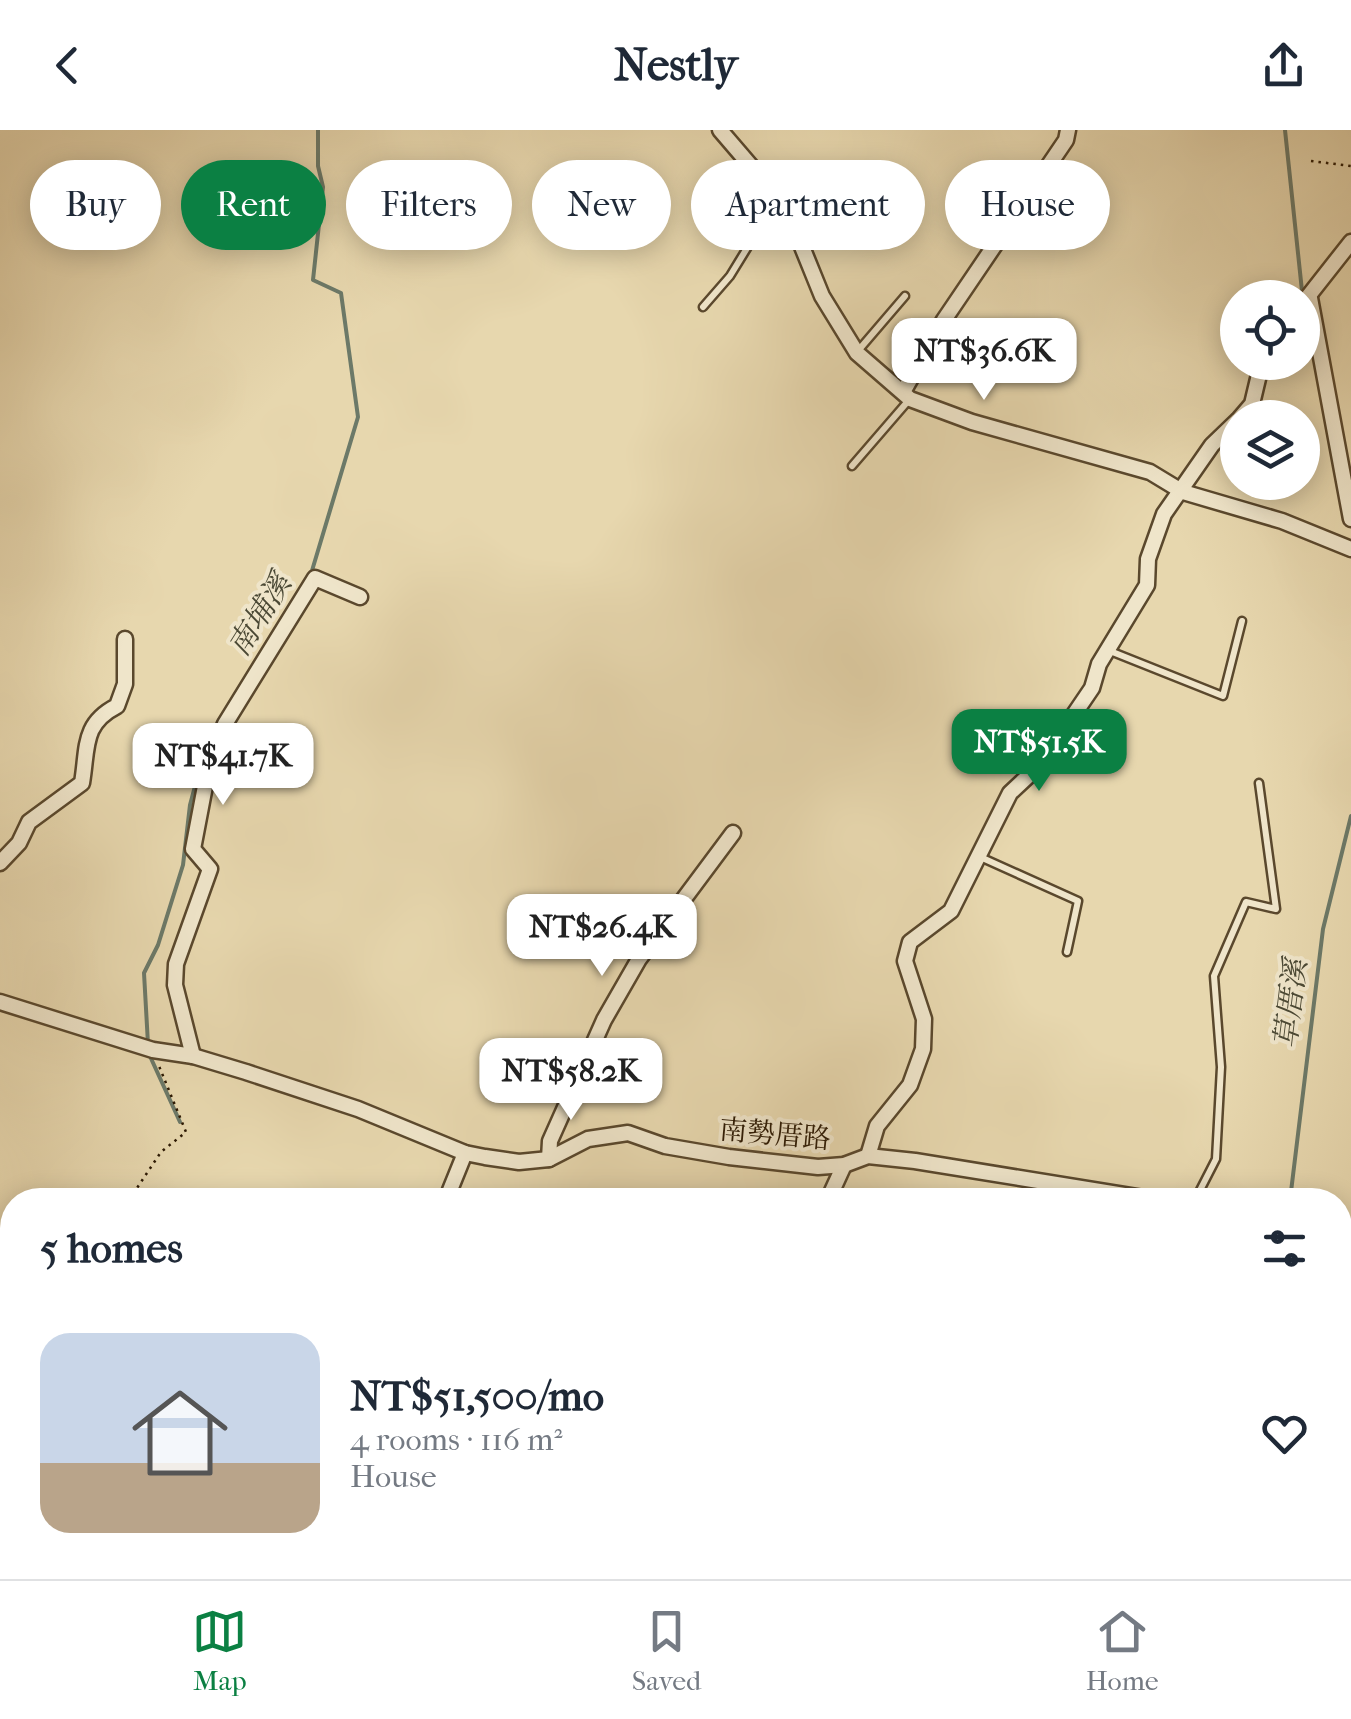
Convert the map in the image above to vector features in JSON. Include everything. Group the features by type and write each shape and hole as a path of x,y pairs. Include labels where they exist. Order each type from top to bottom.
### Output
{"street":[{"path":"720,130 746,160"},
{"path":"906,396 997,238 1059,151 1068,130"},
{"path":"1320,283 1351,242"},
{"path":"803,250 822,296 857,353 906,396 972,422 1150,472 1183,492 1351,548"},
{"path":"1320,369 1351,520"},
{"path":"868,1156 877,1126 910,1085 923,1049 924,1019 905,962 910,942 951,911 1010,793 1039,766 1092,688 1100,664 1147,585 1148,559 1164,514 1220,437"},
{"path":"194,1056 176,985 176,964 178,948 210,870 192,849 210,760 225,724 315,578 360,597"},
{"path":"0,864 19,843 28,822 82,783 90,730 96,717 117,706 125,684 125,639"},
{"path":"550,1159 550,1141 604,1020 638,959 733,832"},
{"name":"南勢厝路","path":"0,1002 153,1050 194,1056 358,1109 465,1153 519,1162 550,1159 588,1140 628,1134 665,1146 818,1167 844,1165 868,1156 915,1160 1030,1188"},
{"path":"451,1188 465,1153"},
{"path":"833,1188 844,1165"}],"lane":[{"path":"702,308 730,276 746,250"},
{"path":"857,353 904,296"},
{"path":"852,466 906,396"},
{"path":"1109,651 1223,696 1242,621"},
{"path":"1200,1188 1216,1158 1221,1067 1214,976 1246,902 1276,909 1258,782"},
{"path":"977,856 1078,902 1067,952"}],"path":[{"path":"1311,161 1351,166"},
{"path":"137,1188 161,1152 186,1132 153,1050"}],"waterway":[{"name":"南埔溪","path":"311,574 358,417 341,293 313,280 323,187 318,166 318,130"},
{"name":"草厝溪","path":"1285,130 1301,280"},
{"name":"南埔溪","path":"148,1044 144,973 158,945 183,865 190,805 207,741 217,727"},
{"name":"草厝溪","path":"1291,1188 1323,929 1351,816"},
{"name":"南埔溪","path":"149,1054 180,1122"}]}
